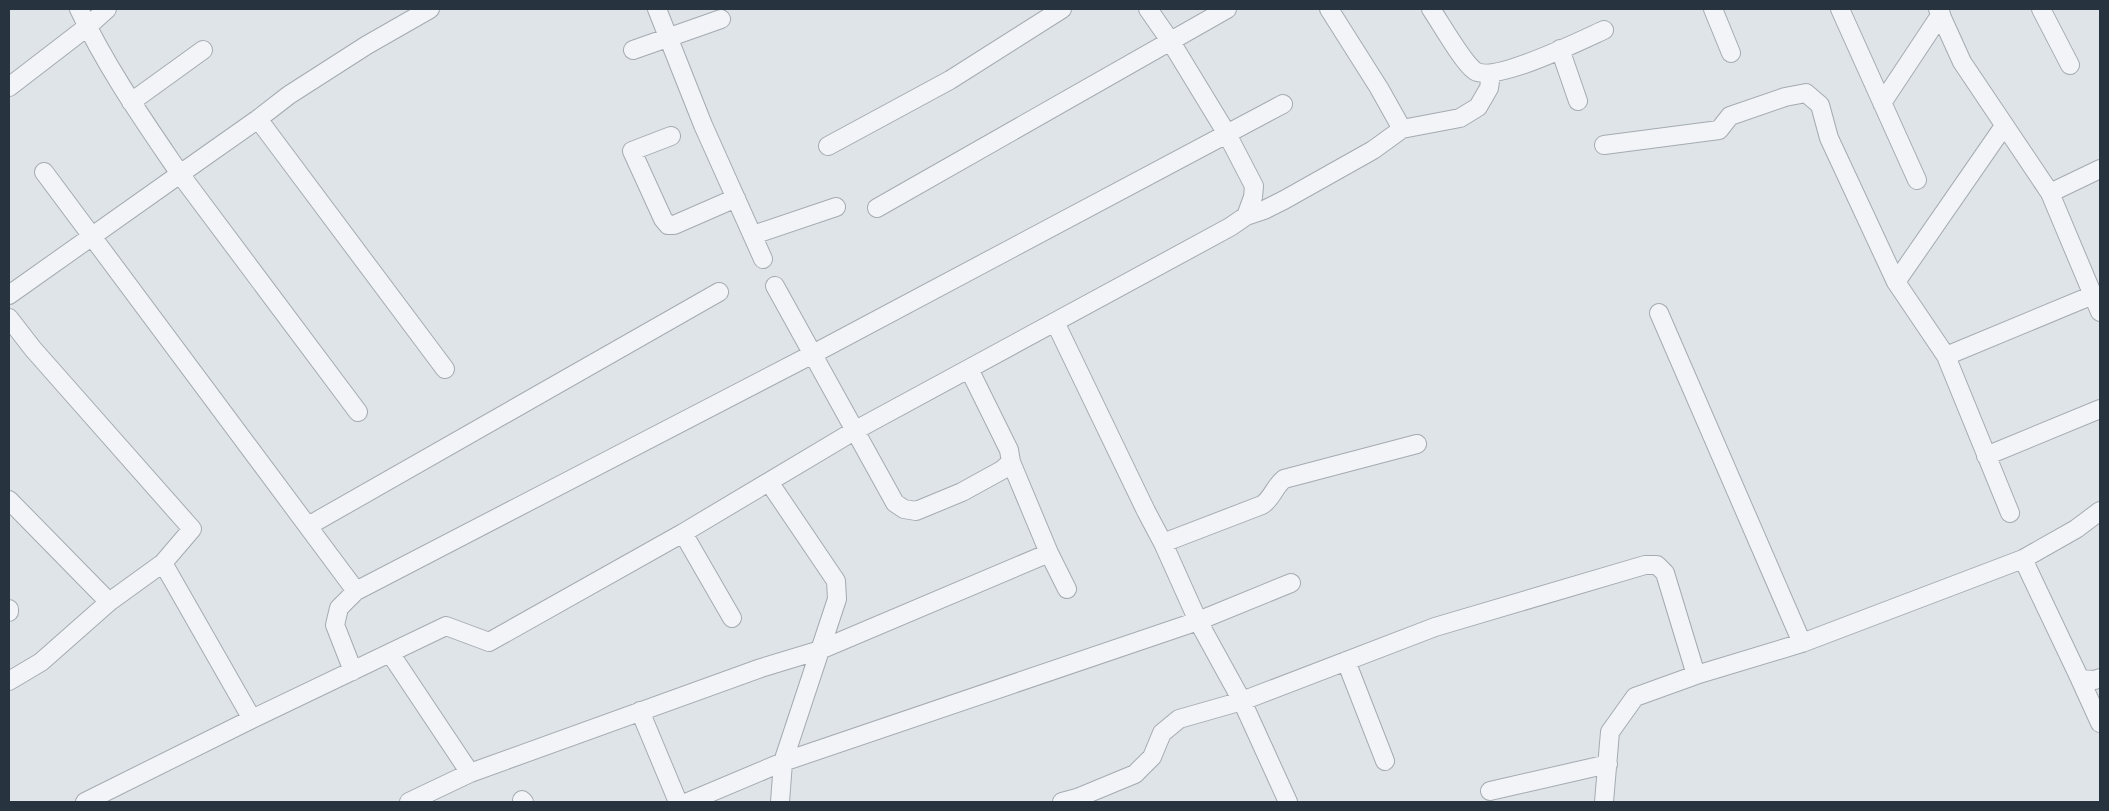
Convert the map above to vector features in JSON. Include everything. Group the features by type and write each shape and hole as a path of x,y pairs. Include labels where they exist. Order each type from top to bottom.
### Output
{"street":[{"path":"79,9 87,27 131,102 180,174 358,412"},
{"path":"9,87 87,27 107,9"},
{"path":"9,295 258,119 289,95 359,50 430,9"},
{"path":"657,9 703,125 763,259"},
{"path":"828,146 950,80 1062,9"},
{"path":"1148,9 1171,42 1227,134 1254,186 1253,197 1246,216"},
{"path":"877,208 1227,9"},
{"path":"1329,9 1379,88 1402,129"},
{"path":"1431,9 1464,58 1476,71 1491,74 1515,68 1604,30"},
{"path":"1713,9 1731,52"},
{"path":"1840,9 1916,180"},
{"path":"2041,9 2070,65"},
{"path":"1882,103 1939,12"},
{"path":"1939,12 1962,62 2050,193 2093,275 2093,296 2100,312"},
{"path":"633,50 721,19"},
{"path":"1560,49 1578,101"},
{"path":"131,102 203,50"},
{"path":"96,800 252,719 446,626 489,642 683,533 854,431 1222,232 1246,216 1284,200 1373,150 1402,129 1460,118 1478,107 1489,88 1491,74"},
{"path":"1604,145 1719,130 1730,116 1785,97 1806,93 1820,106 1829,138 1896,282 1946,356 2010,513"},
{"path":"353,671 335,625 339,608 356,591 813,354 1283,104"},
{"path":"258,119 445,369"},
{"path":"1896,282 2004,126"},
{"path":"671,136 632,152 663,219 668,225 674,225 736,198"},
{"path":"2050,193 2100,169"},
{"path":"44,172 356,591"},
{"path":"753,235 836,207"},
{"path":"775,286 895,504 916,512 962,492 1002,470 1011,462"},
{"path":"308,526 719,292"},
{"path":"1946,356 2093,296"},
{"path":"1659,313 1802,643"},
{"path":"9,318 32,349 192,528 163,562 109,602 41,662 9,681"},
{"path":"1055,322 1163,543 1198,620 1242,701 1288,802"},
{"path":"969,369 1009,450 1011,462 1049,553 1067,589"},
{"path":"1986,456 2100,409"},
{"path":"1163,543 1262,506 1269,502 1276,485 1284,479 1417,444"},
{"path":"769,482 836,581 837,599 783,762 780,802"},
{"path":"9,500 109,602"},
{"path":"1604,802 1610,732 1635,697 1696,675 1802,643 2023,559 2076,529 2100,511"},
{"path":"683,533 732,618"},
{"path":"409,802 470,773 761,668 820,650 1049,553"},
{"path":"2023,559 2100,723"},
{"path":"163,562 252,719"},
{"path":"1062,802 1077,798 1135,774 1152,757 1162,733 1179,719 1242,701 1434,627 1646,566 1657,565 1665,574 1696,675"},
{"path":"688,802 783,762 1198,620 1291,583"},
{"path":"390,653 470,773"},
{"path":"1346,661 1385,761"},
{"path":"2080,679 2095,680 2100,678"},
{"path":"640,712 678,802"},
{"path":"1490,791 1608,764"}]}
